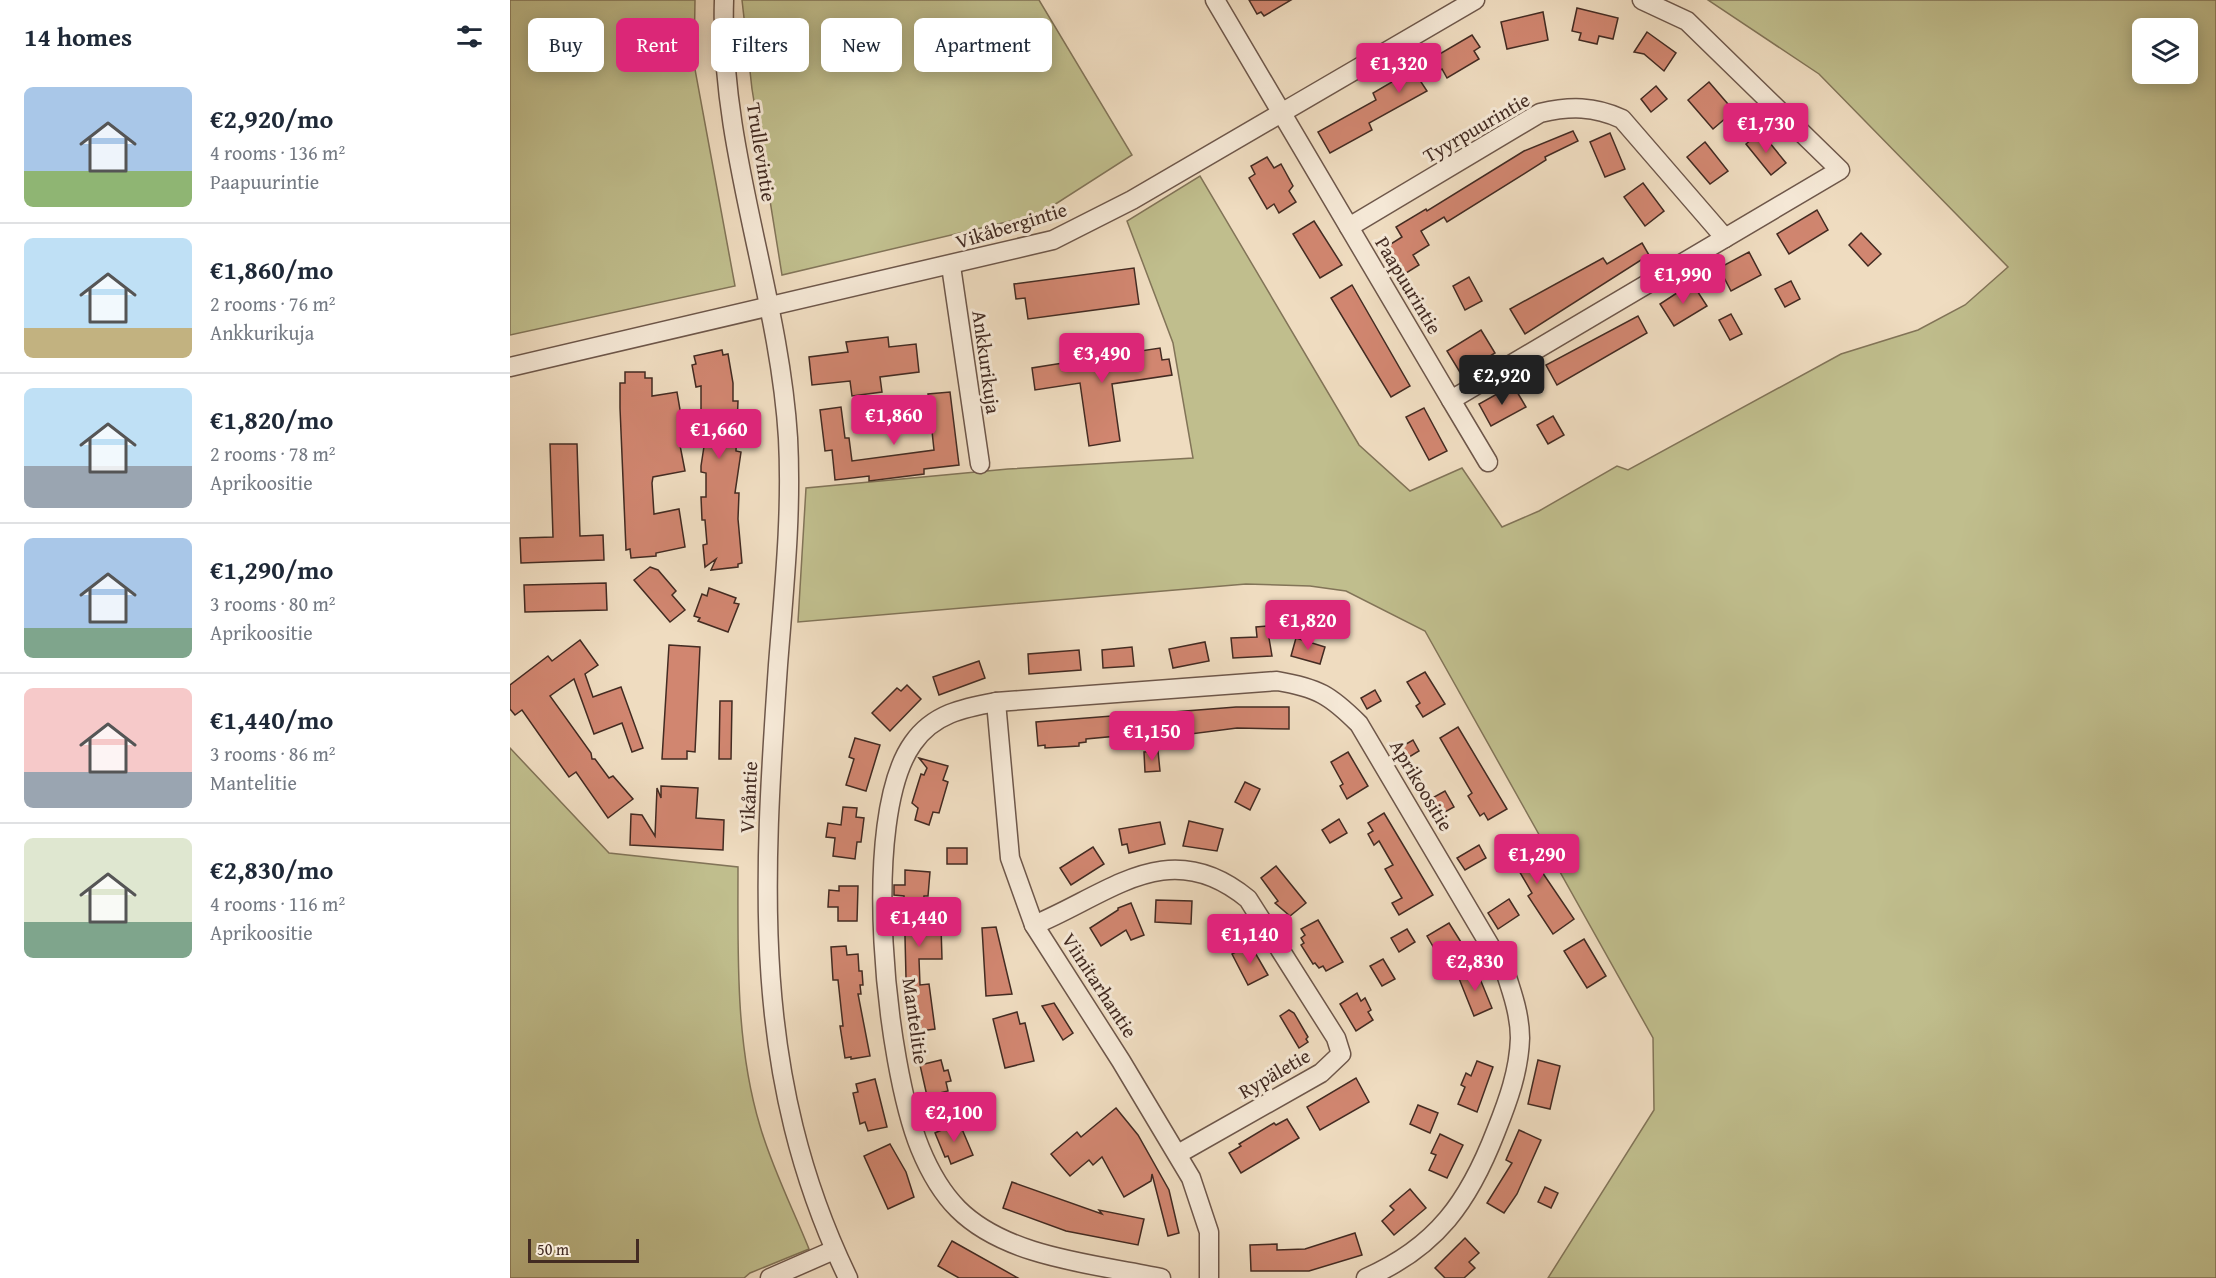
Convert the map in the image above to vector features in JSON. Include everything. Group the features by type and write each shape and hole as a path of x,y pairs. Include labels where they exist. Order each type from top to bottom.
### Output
{"street":[{"name":"Trullevintie","path":"724,0 726,60 735,129 768,309"},
{"name":"Paapuurintie","path":"1215,0 1488,462"},
{"name":"Vikåbergintie","path":"510,367 951,266 1037,245 1068,234 1132,200 1475,0"},
{"path":"1451,400 1840,170 1687,21 1642,0"},
{"name":"Tyyrpuurintie","path":"1349,227 1540,113 1566,108 1601,110 1622,119 1725,238"},
{"name":"Ankkurikuja","path":"951,266 980,464"},
{"name":"Vikåntie","path":"768,309 776,347 788,435 789,496 769,796 768,957 772,1010 793,1126 813,1193 834,1250 848,1278"},
{"name":"Aprikoositie","path":"996,702 1277,681 1309,687 1326,695 1336,701 1359,724 1505,971 1515,1000 1520,1037 1515,1080 1475,1182 1459,1206 1418,1249 1366,1278"},
{"name":"Viinitarhantie","path":"996,702 1010,858 1034,925 1191,1178 1204,1211 1209,1232 1209,1278"},
{"name":"Mantelitie","path":"996,702 959,708 929,726 913,743 904,760 889,811 882,891 883,942 894,1040 910,1118 933,1176 948,1200 975,1224 995,1237 1021,1247 1161,1278"},
{"name":"Rypäletie","path":"1034,925 1143,873 1162,869 1194,870 1233,887 1248,899 1336,1038 1341,1054 1321,1073 1178,1154"},
{"path":"770,1278 834,1250"}],"shaded area":[{"path":"510,0 695,0 695,18 616,18 616,72 695,72 735,286 510,335"},
{"path":"742,0 1039,0 1050,18 914,18 914,72 1052,72 1052,22 1132,155 1040,214 782,275 750,72 809,72 809,18 744,18"},
{"path":"1708,0 2216,0 2216,1278 1548,1278 1654,1110 1653,1038 1425,631 1346,591 1310,586 1246,584 798,622 806,488 1008,469 1193,458 1173,343 1127,221 1200,176 1359,445 1410,491 1462,468 1502,527 1539,511 1617,466 1628,470 1841,354 1918,330 1965,305 2008,267 1819,74"},
{"path":"510,748 609,853 738,867 740,998 746,1063 752,1095 770,1157 809,1249 750,1273 744,1278 510,1278"}],"building":[{"path":"1249,0 1291,0 1264,16 1261,12 1257,14"},
{"path":"1577,8 1618,18 1613,39 1599,36 1597,44 1579,40 1581,33 1572,31"},
{"path":"1543,12 1548,40 1507,49 1501,22"},
{"path":"1647,32 1676,53 1664,71 1644,54 1634,52"},
{"path":"1472,35 1480,47 1474,51 1479,59 1447,78 1442,69 1421,82 1427,91 1369,123 1372,130 1330,153 1318,132 1376,100 1373,93"},
{"path":"1709,82 1734,111 1713,129 1688,100"},
{"path":"1656,86 1667,99 1651,112 1641,99"},
{"path":"1573,131 1578,141 1545,157 1546,160 1447,222 1444,217 1421,231 1429,245 1413,255 1419,265 1403,275 1386,247 1402,237 1396,227 1426,209 1427,211 1524,151"},
{"path":"1761,132 1786,163 1771,175 1746,144"},
{"path":"1610,133 1625,169 1605,177 1590,142"},
{"path":"1705,142 1728,171 1710,184 1687,157"},
{"path":"1267,157 1274,168 1281,164 1293,186 1289,191 1296,202 1279,213 1274,204 1267,209 1249,178 1255,174 1251,166"},
{"path":"1643,183 1664,211 1645,226 1624,197"},
{"path":"1817,210 1828,230 1789,254 1777,234"},
{"path":"1314,221 1342,265 1320,278 1293,234"},
{"path":"1861,233 1881,254 1868,266 1849,245"},
{"path":"1642,243 1649,255 1525,334 1510,309 1603,258 1607,264"},
{"path":"1749,252 1761,275 1731,291 1719,268"},
{"path":"1134,268 1139,304 1028,319 1025,298 1016,299 1014,284"},
{"path":"1469,277 1482,301 1465,310 1453,286"},
{"path":"1791,281 1800,299 1785,307 1775,289"},
{"path":"1692,283 1707,306 1674,326 1660,304"},
{"path":"1352,285 1410,386 1391,397 1331,298"},
{"path":"1731,314 1742,334 1730,340 1719,320"},
{"path":"1638,316 1647,333 1557,385 1546,365"},
{"path":"1481,330 1495,353 1461,374 1447,351"},
{"path":"888,337 889,347 916,344 919,372 880,377 882,392 852,396 850,381 812,385 809,357 848,352 846,342"},
{"path":"1160,348 1162,360 1169,359 1172,375 1112,384 1120,441 1089,446 1080,383 1035,390 1032,368 1076,361 1075,354 1107,349 1108,356"},
{"path":"722,350 723,355 728,354 733,383 733,401 738,401 736,451 741,452 735,493 739,493 738,519 742,563 738,564 738,567 711,570 716,559 705,567 703,545 707,544 705,520 702,520 701,497 706,497 706,473 701,472 701,466 707,427 701,427 701,386 696,387 692,365 696,364 694,356"},
{"path":"625,372 645,372 645,378 652,378 652,396 677,392 683,427 680,427 682,435 678,435 685,471 653,477 652,483 654,514 679,509 685,547 656,553 656,556 631,558 630,549 626,550 620,408 620,383 625,383"},
{"path":"1513,385 1526,407 1491,426 1479,404"},
{"path":"950,392 959,465 924,469 924,474 869,481 869,476 835,480 832,450 825,451 820,410 841,407 845,438 849,438 852,461 934,450 928,394"},
{"path":"1424,408 1447,451 1429,460 1406,417"},
{"path":"1553,416 1564,435 1548,444 1537,425"},
{"path":"550,444 577,444 580,536 603,535 604,560 521,563 520,538 553,537"},
{"path":"650,567 658,570 676,591 672,595 685,610 670,622 634,580"},
{"path":"606,583 607,610 525,612 524,585"},
{"path":"709,588 736,598 734,603 739,604 728,632 698,621 700,618 694,616 702,594 707,596"},
{"path":"1267,626 1272,656 1233,658 1231,638 1257,637 1256,627"},
{"path":"1296,638 1325,647 1320,664 1291,656"},
{"path":"580,640 598,665 585,674 593,697 621,687 643,748 632,752 622,723 594,734 574,679 550,696 591,753 592,759 595,759 609,778 613,776 633,799 608,818 576,772 569,777 522,710 515,715 510,709 510,685 548,656 552,661"},
{"path":"1205,642 1209,661 1173,668 1169,649"},
{"path":"669,645 700,647 695,752 687,751 687,759 662,759"},
{"path":"1132,647 1134,666 1103,668 1102,650"},
{"path":"1079,650 1081,670 1029,674 1028,654"},
{"path":"979,661 985,678 939,695 933,677"},
{"path":"1425,672 1445,704 1423,717 1416,706 1420,703 1407,682"},
{"path":"907,685 921,699 890,731 872,713 897,688 901,691"},
{"path":"1375,690 1381,701 1367,709 1361,698"},
{"path":"720,701 732,701 731,759 719,759"},
{"path":"1236,707 1289,707 1289,729 1237,728 1183,735 1183,731 1175,732 1173,712"},
{"path":"1137,714 1139,734 1086,739 1086,742 1079,743 1079,746 1045,748 1045,745 1038,746 1036,722"},
{"path":"1458,727 1507,809 1488,820 1484,813 1480,816 1468,796 1472,793 1440,738"},
{"path":"855,738 880,745 866,791 846,785 854,759 849,757"},
{"path":"1413,740 1419,751 1401,762 1394,751"},
{"path":"1158,751 1160,771 1145,772 1144,752"},
{"path":"1348,752 1368,786 1347,799 1340,786 1343,784 1331,762"},
{"path":"919,758 948,766 943,780 948,782 939,813 933,812 929,825 915,820 918,808 912,803 921,774 924,775 927,768"},
{"path":"1245,782 1260,789 1250,810 1235,802"},
{"path":"661,786 698,788 696,818 724,820 723,850 630,845 631,814 642,815 655,836 657,788 661,798"},
{"path":"1445,791 1454,807 1434,818 1425,802"},
{"path":"843,807 857,808 856,817 864,818 861,842 857,842 855,859 833,856 835,838 826,837 828,823 841,825"},
{"path":"1384,813 1433,895 1399,915 1392,903 1402,898 1385,869 1393,865 1379,841 1374,845 1368,834 1373,831 1368,823"},
{"path":"1339,819 1347,833 1330,843 1322,830"},
{"path":"1189,821 1223,829 1217,851 1183,846"},
{"path":"1160,822 1165,844 1129,853 1127,844 1122,845 1119,829"},
{"path":"1522,835 1538,866 1574,919 1553,934 1528,896 1532,893 1518,869 1513,872 1499,848"},
{"path":"1479,845 1486,858 1465,870 1457,858"},
{"path":"1093,847 1104,864 1071,885 1060,868"},
{"path":"947,848 967,848 967,864 947,864"},
{"path":"1276,866 1306,903 1290,916 1275,903 1278,901 1261,878"},
{"path":"905,870 930,872 928,896 924,896 923,903 917,903 918,927 941,926 942,959 919,959 920,985 929,984 935,1029 913,1032 906,978 904,896 894,895 894,885 905,885"},
{"path":"839,886 858,886 857,921 838,921 838,907 828,907 829,890 839,891"},
{"path":"1509,899 1519,915 1498,929 1488,913"},
{"path":"1156,900 1192,901 1191,924 1155,922"},
{"path":"1131,903 1144,935 1131,940 1126,930 1101,946 1090,928 1118,908"},
{"path":"1318,920 1343,962 1326,971 1323,966 1319,968 1315,963 1313,964 1301,945 1304,943 1301,938 1305,935 1301,929"},
{"path":"1449,923 1466,950 1448,961 1439,947 1435,950 1427,936"},
{"path":"996,927 1012,994 986,996 982,928"},
{"path":"1407,929 1415,942 1399,952 1391,938"},
{"path":"1584,939 1606,976 1587,988 1564,951"},
{"path":"1250,944 1268,975 1248,985 1232,954"},
{"path":"846,946 847,955 858,954 859,971 862,971 863,985 860,985 861,994 858,994 870,1056 851,1059 851,1057 845,1058 840,1026 843,1026 838,980 833,980 831,947"},
{"path":"1383,959 1395,979 1382,986 1370,966"},
{"path":"1476,969 1492,1008 1474,1016 1458,976"},
{"path":"1357,993 1361,1001 1365,998 1371,1010 1368,1012 1373,1020 1356,1031 1340,1004"},
{"path":"1054,1003 1073,1033 1063,1040 1042,1006"},
{"path":"1289,1010 1294,1013 1308,1037 1306,1039 1308,1042 1299,1048 1280,1016"},
{"path":"1017,1012 1020,1024 1025,1023 1034,1061 1005,1068 993,1019"},
{"path":"941,1060 944,1071 948,1070 951,1081 946,1082 948,1091 927,1096 920,1065"},
{"path":"1538,1060 1560,1066 1550,1109 1528,1104"},
{"path":"1477,1061 1493,1067 1477,1112 1458,1104 1465,1087 1461,1085 1466,1073 1471,1076"},
{"path":"1356,1078 1369,1102 1320,1130 1307,1107"},
{"path":"875,1079 887,1127 868,1131 865,1122 860,1124 853,1093 858,1092 856,1084"},
{"path":"989,1094 993,1110 975,1115 970,1099"},
{"path":"1418,1105 1438,1113 1430,1133 1410,1124"},
{"path":"1116,1108 1138,1135 1169,1190 1179,1233 1168,1236 1152,1174 1151,1181 1124,1197 1102,1157 1093,1165 1089,1160 1070,1176 1051,1154 1077,1132 1081,1137"},
{"path":"1287,1119 1299,1138 1241,1173 1229,1153 1241,1146 1239,1144 1274,1123 1276,1125"},
{"path":"959,1122 973,1155 951,1164 948,1156 945,1157 935,1133"},
{"path":"1519,1130 1541,1140 1517,1194 1504,1213 1487,1203 1512,1163 1506,1160"},
{"path":"1440,1134 1463,1145 1447,1178 1429,1170 1436,1155 1431,1153"},
{"path":"890,1144 906,1172 914,1197 888,1209 864,1156"},
{"path":"1012,1182 1102,1214 1099,1210 1144,1219 1138,1245 1066,1231 1003,1208"},
{"path":"1545,1187 1558,1193 1551,1208 1538,1202"},
{"path":"1410,1189 1426,1208 1394,1235 1382,1221 1394,1210 1390,1206"},
{"path":"1355,1233 1362,1255 1309,1271 1251,1271 1250,1245 1277,1244 1277,1250 1305,1249"},
{"path":"1465,1238 1479,1253 1469,1262 1475,1268 1464,1278 1445,1278 1435,1268"},
{"path":"952,1241 1018,1278 959,1278 938,1266"}]}
